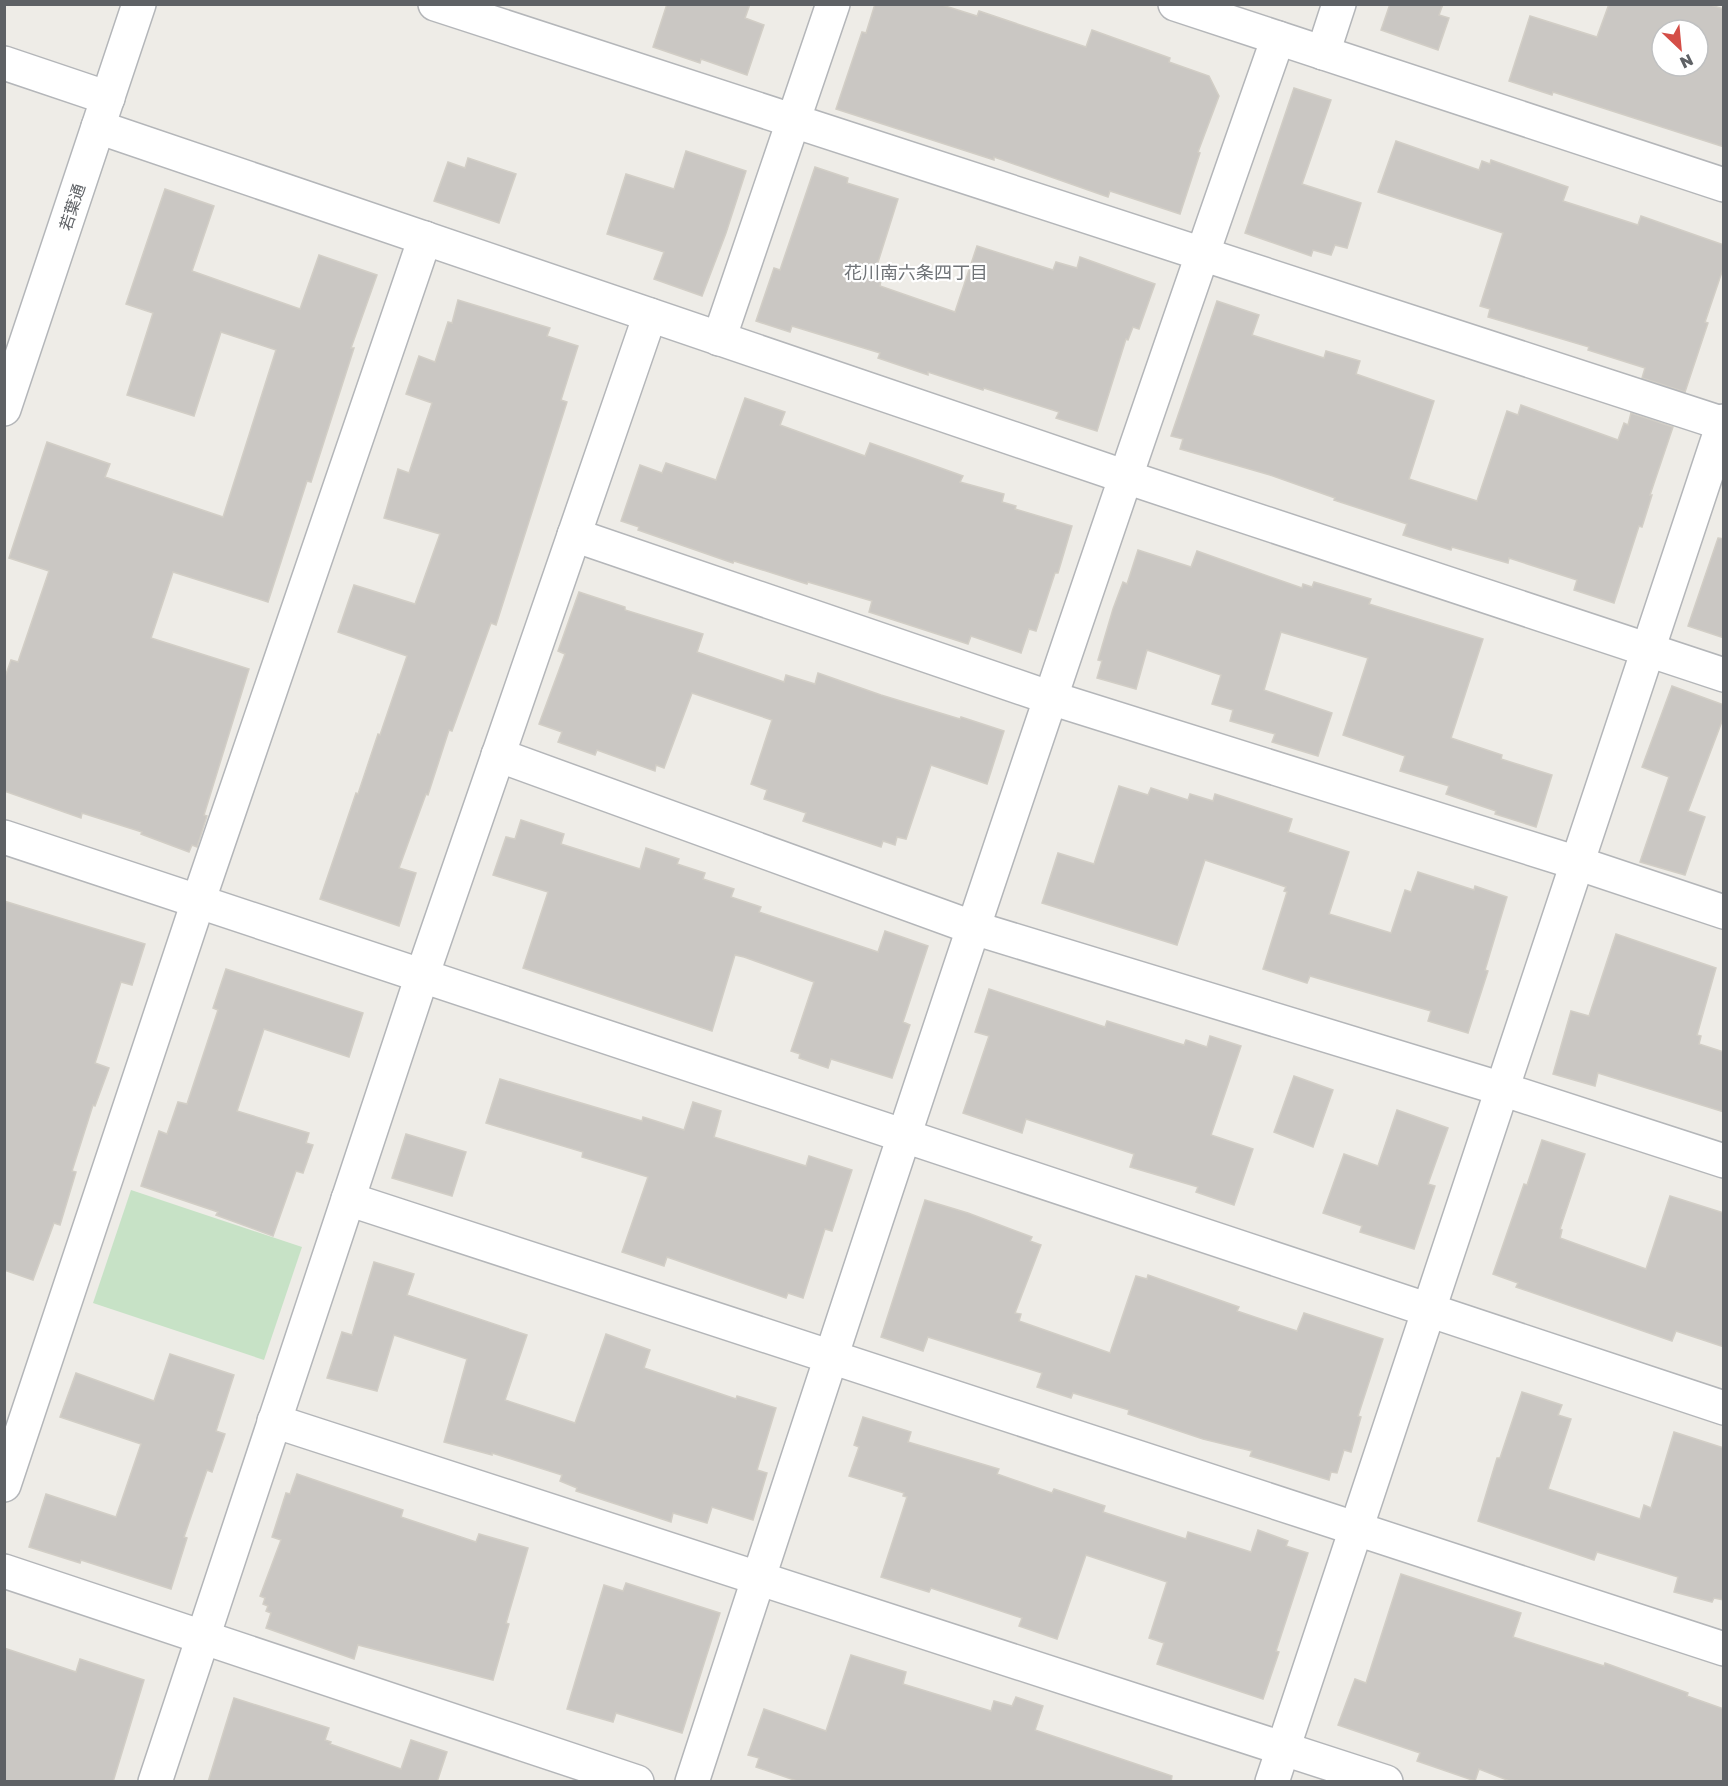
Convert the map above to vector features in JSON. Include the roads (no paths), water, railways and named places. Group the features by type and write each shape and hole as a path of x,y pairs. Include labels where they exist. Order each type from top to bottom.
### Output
{"street":[{"name":"若葉通","path":"4,409 139,4"},
{"path":"435,4 1723,423 1272,1782"},
{"path":"719,339 833,4"},
{"path":"1175,4 1724,185"},
{"path":"1323,53 1339,4"},
{"path":"692,1782 903,1135 1126,477 1278,38"},
{"path":"4,63 103,112 425,238 1126,477 1724,675"},
{"path":"4,1485 198,902 425,238"},
{"path":"155,1782 422,976 650,315"},
{"path":"574,535 1052,698 1577,863 1724,912"},
{"path":"498,756 974,927 1502,1089 1724,1161"},
{"path":"4,837 1724,1408"},
{"path":"348,1199 1724,1649"},
{"path":"274,1420 1386,1782"},
{"path":"4,1571 637,1782"}],"district":[{"name":"花川南六条四丁目","path":"916,273"}]}
